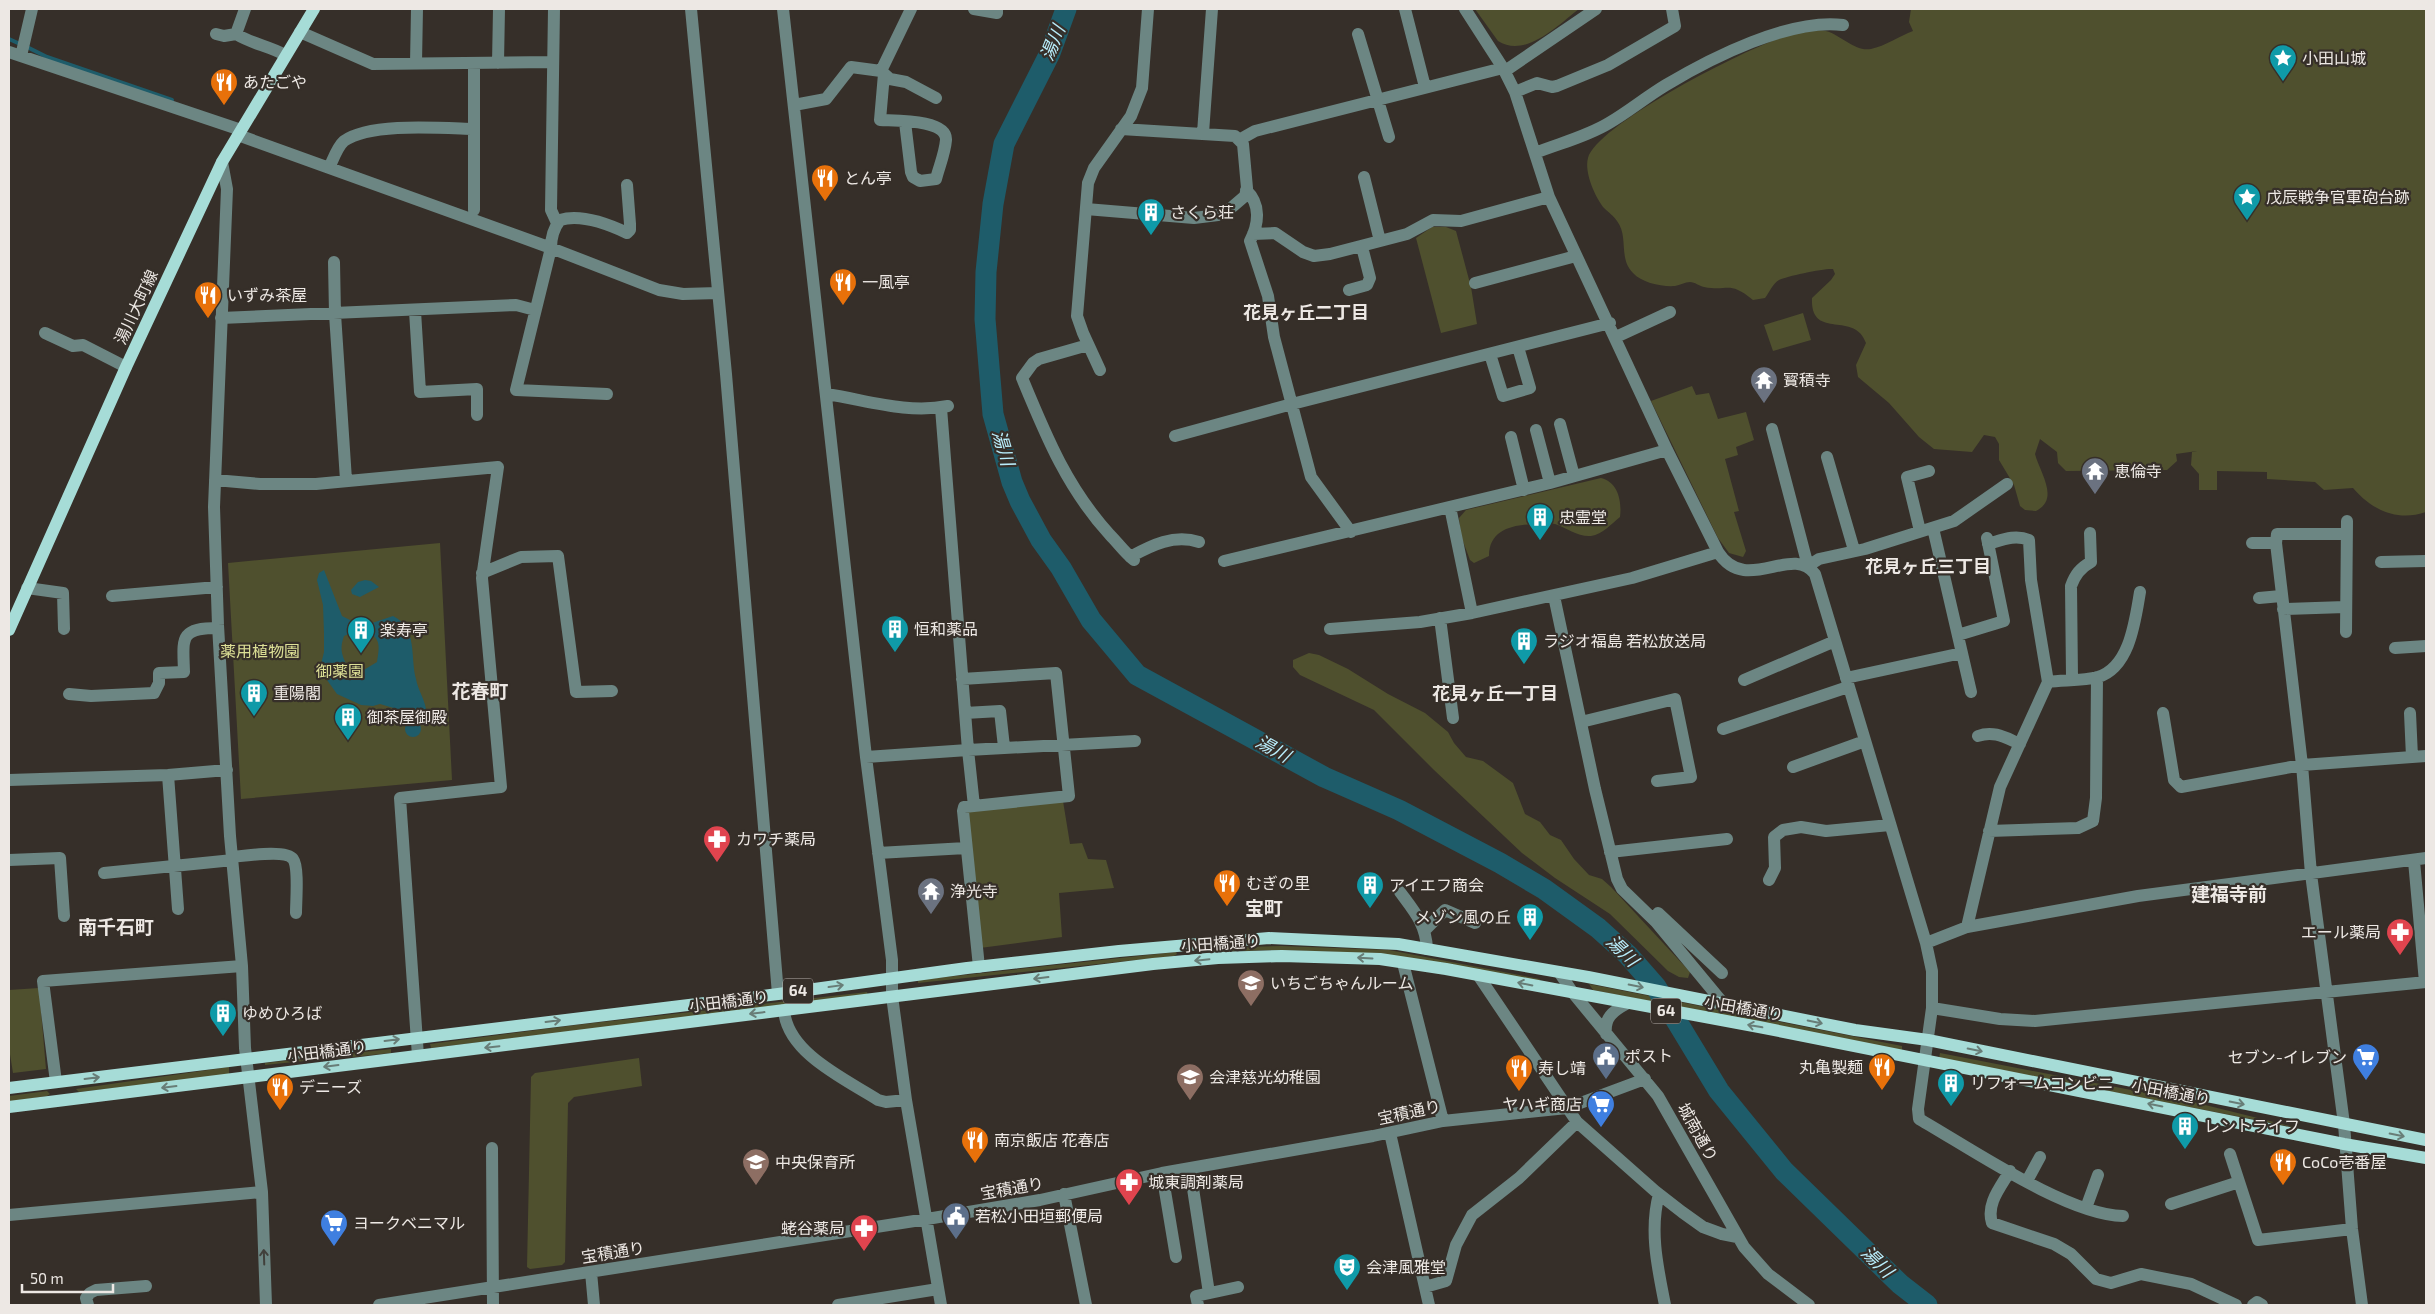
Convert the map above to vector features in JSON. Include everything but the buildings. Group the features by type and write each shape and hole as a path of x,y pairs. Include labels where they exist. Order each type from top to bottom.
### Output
{"main road":[{"name":"湯川大町線","path":"11,621 126,367 222,162 314,9"},
{"name":"小田橋通り","path":"9,1088 778,994 979,966 1269,938 1370,942 1427,949 1588,977 1855,1030 1928,1040 2426,1140"},
{"name":"小田橋通り","path":"9,1107 892,996 1218,958 1326,957 1403,963 1478,975 1626,1004 1732,1022 2344,1144 2426,1158"}],"street":[{"path":"32,9 15,54 239,132 329,168 671,293 718,293"},
{"path":"236,34 245,9"},
{"path":"416,64 417,9"},
{"path":"498,63 499,9"},
{"path":"554,9 551,210 557,223"},
{"path":"691,9 718,293 778,994"},
{"path":"783,9 866,757 893,977 892,996 906,1100 941,1305"},
{"path":"905,122 910,172 913,177 920,181 936,178 946,140 943,131 936,125 905,122 880,120 882,72 911,9"},
{"path":"974,9 997,13 997,9"},
{"path":"1100,370 1077,316 1088,183 1094,168 1131,116 1142,88 1148,9"},
{"path":"1203,133 1212,9"},
{"path":"1405,9 1425,87"},
{"path":"1465,9 1504,70 1515,92 1549,197 1610,323 1667,450 1718,552 1731,566 1741,571 1756,571 1791,564 1808,566 1819,559 1865,549 1954,521 2007,484"},
{"path":"1239,140 1255,131 1425,87 1504,70 1596,9"},
{"path":"1515,92 1537,83 1552,87 1556,86 1608,65 1675,26 1672,9"},
{"path":"1535,153 1595,130 1666,85 1714,59 1788,30 1810,25 1843,25"},
{"path":"300,32 373,64 552,62"},
{"path":"216,34 224,36 236,34 247,40 269,46 286,55"},
{"path":"1358,34 1389,137"},
{"path":"474,63 474,210"},
{"path":"794,105 826,99 851,67 882,72 890,79 906,82 936,98"},
{"path":"329,168 342,142 355,136 399,128 474,129"},
{"path":"1086,209 1207,218 1231,208 1245,196 1243,144 1235,136 1121,129"},
{"path":"222,162 227,189 215,480 218,628 232,859 242,966 246,1058 262,1192 266,1305"},
{"path":"1364,177 1380,241"},
{"path":"607,394 516,390 551,248 551,235 557,223 560,220 573,218 609,225 627,233 630,230 630,224 627,185"},
{"path":"1246,190 1255,198 1257,208 1256,229 1250,241 1268,296 1274,336 1313,482 1351,532"},
{"path":"1253,234 1275,233 1303,252 1314,256 1330,254 1406,234 1433,220 1461,221 1549,197"},
{"path":"1349,290 1367,285 1370,278 1362,247"},
{"path":"1475,284 1576,256"},
{"path":"334,262 335,314 346,480"},
{"path":"221,318 415,311 516,305 535,310"},
{"path":"415,311 420,392 476,389 477,416"},
{"path":"1616,337 1670,312"},
{"path":"1175,436 1292,404 1610,323"},
{"path":"45,333 73,346 83,345 126,367"},
{"path":"1088,345 1039,358 1022,378 1050,447 1072,488 1100,524 1132,559 1159,544 1177,538 1198,542"},
{"path":"1490,354 1503,396 1530,388 1518,347"},
{"path":"826,394 879,406 945,407 962,679 974,806"},
{"path":"1560,424 1574,476"},
{"path":"1772,429 1808,566 1815,574 1926,943 1932,972 1932,1008 1918,1109 1919,1119 2057,1197 2106,1215 2123,1216"},
{"path":"1536,430 1550,483"},
{"path":"1511,437 1524,490"},
{"path":"1224,561 1524,490 1667,450"},
{"path":"1827,456 1854,550"},
{"path":"215,480 293,484 498,467 482,572 501,787 400,798 418,1056"},
{"path":"1920,531 1907,477 1930,471"},
{"path":"1450,507 1472,613"},
{"path":"2346,632 2346,527 2276,534 2302,765 2311,874 2325,993 2344,1124 2344,1144 2352,1229 2362,1305"},
{"path":"1933,528 1971,692"},
{"path":"2072,678 2071,586 2075,576 2082,567 2091,562 2090,533"},
{"path":"1958,635 2004,621 1987,541 2022,537 2029,540 2031,580 2048,682 2000,787 1967,927"},
{"path":"2252,543 2276,543"},
{"path":"1330,629 1376,627 1472,613 1632,578 1718,552"},
{"path":"482,572 521,557 558,556 576,692 612,691"},
{"path":"2381,562 2426,561"},
{"path":"112,596 217,587"},
{"path":"27,588 63,593 64,629"},
{"path":"2048,682 2096,677 2112,671 2122,659 2137,613 2140,592"},
{"path":"1554,596 1610,852 1619,883 1622,889 1656,922 1719,1002"},
{"path":"2258,598 2282,596"},
{"path":"2283,609 2346,607"},
{"path":"1440,618 1453,718"},
{"path":"69,694 91,696 154,693 159,683 159,673 184,672 183,641 186,635 199,628 218,628"},
{"path":"1744,680 1834,641"},
{"path":"2395,648 2426,646"},
{"path":"1723,729 1847,682 1962,654"},
{"path":"962,679 1056,673 1068,796 964,807 962,811 979,966"},
{"path":"1989,831 2078,828 2092,821 2096,798 2096,677"},
{"path":"1581,722 1675,699 1691,777 1657,781"},
{"path":"965,713 1000,711 1004,747"},
{"path":"2163,713 2174,780 2181,787 2302,765 2426,756"},
{"path":"2410,713 2412,757"},
{"path":"1978,736 1987,733 1995,734 2020,744"},
{"path":"866,757 1004,747 1135,741"},
{"path":"1793,767 1865,741"},
{"path":"9,780 168,775 227,770"},
{"path":"168,775 178,909"},
{"path":"1770,880 1775,868 1774,837 1783,830 1801,827 1826,831 1890,825"},
{"path":"1610,852 1727,839"},
{"path":"878,853 966,848"},
{"path":"104,873 288,854 292,857 295,866 296,913"},
{"path":"9,860 60,858 64,916"},
{"path":"1926,943 1967,927 2138,896 2420,859 2425,982 2036,1021 2000,1019 1932,1008"},
{"path":"1619,883 1623,881 1722,973"},
{"path":"1400,892 1421,920 1427,949"},
{"path":"1424,930 1445,910 1475,923"},
{"path":"1403,963 1443,1121"},
{"path":"56,1082 43,981 242,966"},
{"name":"城南通り","path":"1558,972 1573,994 1645,1079 1673,1119 1736,1237 1768,1274 1809,1305"},
{"path":"1478,975 1577,1122 1659,1194 1704,1227 1736,1237"},
{"path":"1606,1034 1606,1023 1609,1018 1616,1009 1626,1004"},
{"path":"784,1010 787,1027 809,1055 878,1100 886,1102 906,1100"},
{"name":"宝積通り","path":"378,1305 927,1219 1064,1194 1162,1173 1390,1133 1443,1121 1567,1108 1645,1079"},
{"path":"1426,1288 1446,1281 1456,1245 1472,1215 1519,1178 1577,1122"},
{"path":"1390,1133 1426,1288 1428,1305"},
{"path":"492,1148 494,1305"},
{"path":"2230,1154 2258,1240 2352,1229"},
{"path":"2027,1181 2040,1157"},
{"path":"1190,1169 1210,1293"},
{"path":"2010,1171 1991,1204 1990,1215 1992,1223 2054,1244 2071,1254 2096,1279 2110,1283 2141,1274 2191,1284 2236,1305"},
{"path":"1162,1173 1176,1257"},
{"path":"2086,1208 2098,1175"},
{"path":"2171,1204 2239,1182"},
{"path":"9,1215 262,1192"},
{"path":"1064,1194 1086,1305"},
{"path":"1659,1194 1654,1212 1654,1228 1658,1270 1665,1305"},
{"path":"590,1272 594,1305"},
{"path":"88,1305 86,1298 90,1292 96,1290 146,1286"},
{"path":"1198,1305 1196,1296 1238,1287"},
{"path":"838,1305 938,1289"},
{"path":"2253,1305 2257,1302 2262,1305"}],"green space":[{"path":"1475,9 1579,9 1542,37 1520,46 1498,41"},
{"path":"1911,9 2426,9 2426,512 2405,516 2395,515 2377,508 2360,496 2353,488 2324,490 2315,482 2267,479 2267,472 2217,471 2217,490 2199,490 2199,474 2191,465 2192,452 2197,451 2176,454 2177,461 2167,470 2066,471 2058,463 2057,452 2040,439 2035,454 2046,485 2047,500 2036,511 2025,510 2020,506 2014,485 1999,460 1999,444 1995,437 1984,435 1972,452 1934,449 1919,437 1889,403 1858,377 1856,365 1866,343 1860,333 1853,328 1818,319 1813,311 1812,298 1831,280 1835,274 1833,269 1783,278 1775,283 1765,298 1753,300 1733,288 1704,287 1690,282 1675,286 1664,286 1647,282 1633,273 1626,261 1621,227 1616,219 1604,208 1594,191 1589,177 1588,158 1598,143 1618,126 1678,88 1712,69 1770,42 1789,35 1822,30 1832,33 1859,48 1871,49 1882,46 1913,31 1909,22"},
{"path":"1432,227 1446,227 1456,231 1471,287 1477,324 1441,333 1416,238"},
{"path":"1803,313 1811,340 1773,351 1764,325"},
{"path":"1692,386 1696,395 1709,393 1718,419 1746,412 1754,440 1736,447 1738,455 1725,459 1739,511 1734,512 1746,551 1743,557 1729,553 1718,538 1651,401"},
{"path":"1601,478 1607,480 1615,488 1620,505 1620,517 1603,531 1595,535 1586,536 1553,524 1514,526 1499,533 1494,539 1490,546 1489,556 1474,563 1470,560 1461,536 1459,518 1466,510"},
{"name":"御薬園","path":"440,543 452,780 241,799 228,563"},
{"path":"1309,653 1319,655 1348,669 1388,694 1425,713 1448,732 1454,743 1466,757 1483,761 1513,783 1525,814 1540,822 1550,835 1561,840 1574,859 1589,875 1602,879 1611,887 1690,972 1688,978 1679,977 1668,971 1610,914 1555,878 1522,853 1374,710 1300,675 1293,667 1293,660"},
{"path":"1063,801 1070,844 1082,843 1088,859 1106,860 1114,888 1059,893 1062,937 980,948 967,810"},
{"path":"1282,946 1389,950 1540,979 1539,981 1339,952 1276,950 1211,952 1209,950 1210,948"},
{"path":"1176,952 1177,954 1174,956 918,983 918,980"},
{"path":"1589,984 1902,1046 1902,1051 1593,990"},
{"path":"39,988 46,1069 13,1073 9,1048 9,990"},
{"path":"867,992 868,996 431,1048 430,1044 576,1025"},
{"path":"391,1049 391,1053 265,1065 265,1063"},
{"path":"1940,1053 2193,1102 2302,1129 1939,1058"},
{"path":"639,1058 642,1086 574,1097 568,1103 565,1262 562,1265 530,1269 527,1267 531,1077 535,1073"},
{"path":"229,1067 229,1075 79,1092 76,1089"},
{"path":"47,1091 50,1094 47,1096 9,1102 9,1096"}],"water":[{"path":"324,570 342,616 360,625 359,629 344,636 342,650 346,664 362,671 377,662 378,642 373,635 362,629 363,626 393,616 401,621 410,635 414,670 426,709 414,714 380,704 373,706 361,705 337,694 327,680 321,664 324,652 323,605 317,580 319,573"},
{"path":"371,581 379,587 360,597 352,594 351,590 358,582"},
{"path":"413,721 419,723 421,729 419,735 413,737 407,735 405,729 407,723"}],"waterway":[{"name":"湯川","path":"1066,9 1050,53 1004,144 993,204 986,272 985,319 993,414 1012,482 1041,540 1061,568 1091,620 1137,675 1324,777 1399,810 1500,863 1544,889 1598,928 1628,955 1656,987 1719,1091 1784,1171 1900,1284 1927,1305"},
{"path":"9,39 20,44"},
{"path":"27,47 47,57 172,100"}],"place":[{"name":"小田山城","path":"2283,82"},
{"name":"あたごや","path":"224,106"},
{"name":"とん亭","path":"825,202"},
{"name":"戊辰戦争官軍砲台跡","path":"2247,221"},
{"name":"さくら荘","path":"1151,236"},
{"name":"一風亭","path":"843,306"},
{"name":"いずみ茶屋","path":"208,319"},
{"name":"寳積寺","path":"1764,404"},
{"name":"恵倫寺","path":"2095,495"},
{"name":"忠霊堂","path":"1540,541"},
{"name":"恒和薬品","path":"895,653"},
{"name":"楽寿亭","path":"361,654"},
{"name":"ラジオ福島 若松放送局","path":"1524,665"},
{"name":"重陽閣","path":"254,717"},
{"name":"御茶屋御殿","path":"348,741"},
{"name":"カワチ薬局","path":"717,863"},
{"name":"むぎの里","path":"1227,907"},
{"name":"アイエフ商会","path":"1370,909"},
{"name":"浄光寺","path":"931,915"},
{"name":"メゾン風の丘","path":"1530,941"},
{"name":"エール薬局","path":"2400,956"},
{"name":"いちごちゃんルーム","path":"1251,1007"},
{"name":"ゆめひろば","path":"223,1037"},
{"name":"ポスト","path":"1606,1080"},
{"name":"セブン-イレブン","path":"2366,1081"},
{"name":"丸亀製麺","path":"1882,1091"},
{"name":"寿し靖","path":"1519,1092"},
{"name":"会津慈光幼稚園","path":"1190,1101"},
{"name":"リフォームコンビニ","path":"1951,1107"},
{"name":"デニーズ","path":"280,1111"},
{"name":"ヤハギ商店","path":"1601,1128"},
{"name":"レントライフ","path":"2185,1150"},
{"name":"南京飯店 花春店","path":"975,1164"},
{"name":"中央保育所","path":"756,1186"},
{"name":"CoCo壱番屋","path":"2283,1186"},
{"name":"城東調剤薬局","path":"1129,1206"},
{"name":"若松小田垣郵便局","path":"956,1240"},
{"name":"ヨークベニマル","path":"334,1247"},
{"name":"蛯谷薬局","path":"864,1252"},
{"name":"会津風雅堂","path":"1347,1291"}],"district":[{"name":"花見ヶ丘二丁目","path":"1306,313"},
{"name":"花見ヶ丘三丁目","path":"1928,567"},
{"name":"花春町","path":"480,691"},
{"name":"花見ヶ丘一丁目","path":"1495,694"},
{"name":"建福寺前","path":"2229,894"},
{"name":"宝町","path":"1264,908"},
{"name":"南千石町","path":"116,927"}],"park label":[{"name":"薬用植物園","path":"260,651"}]}
